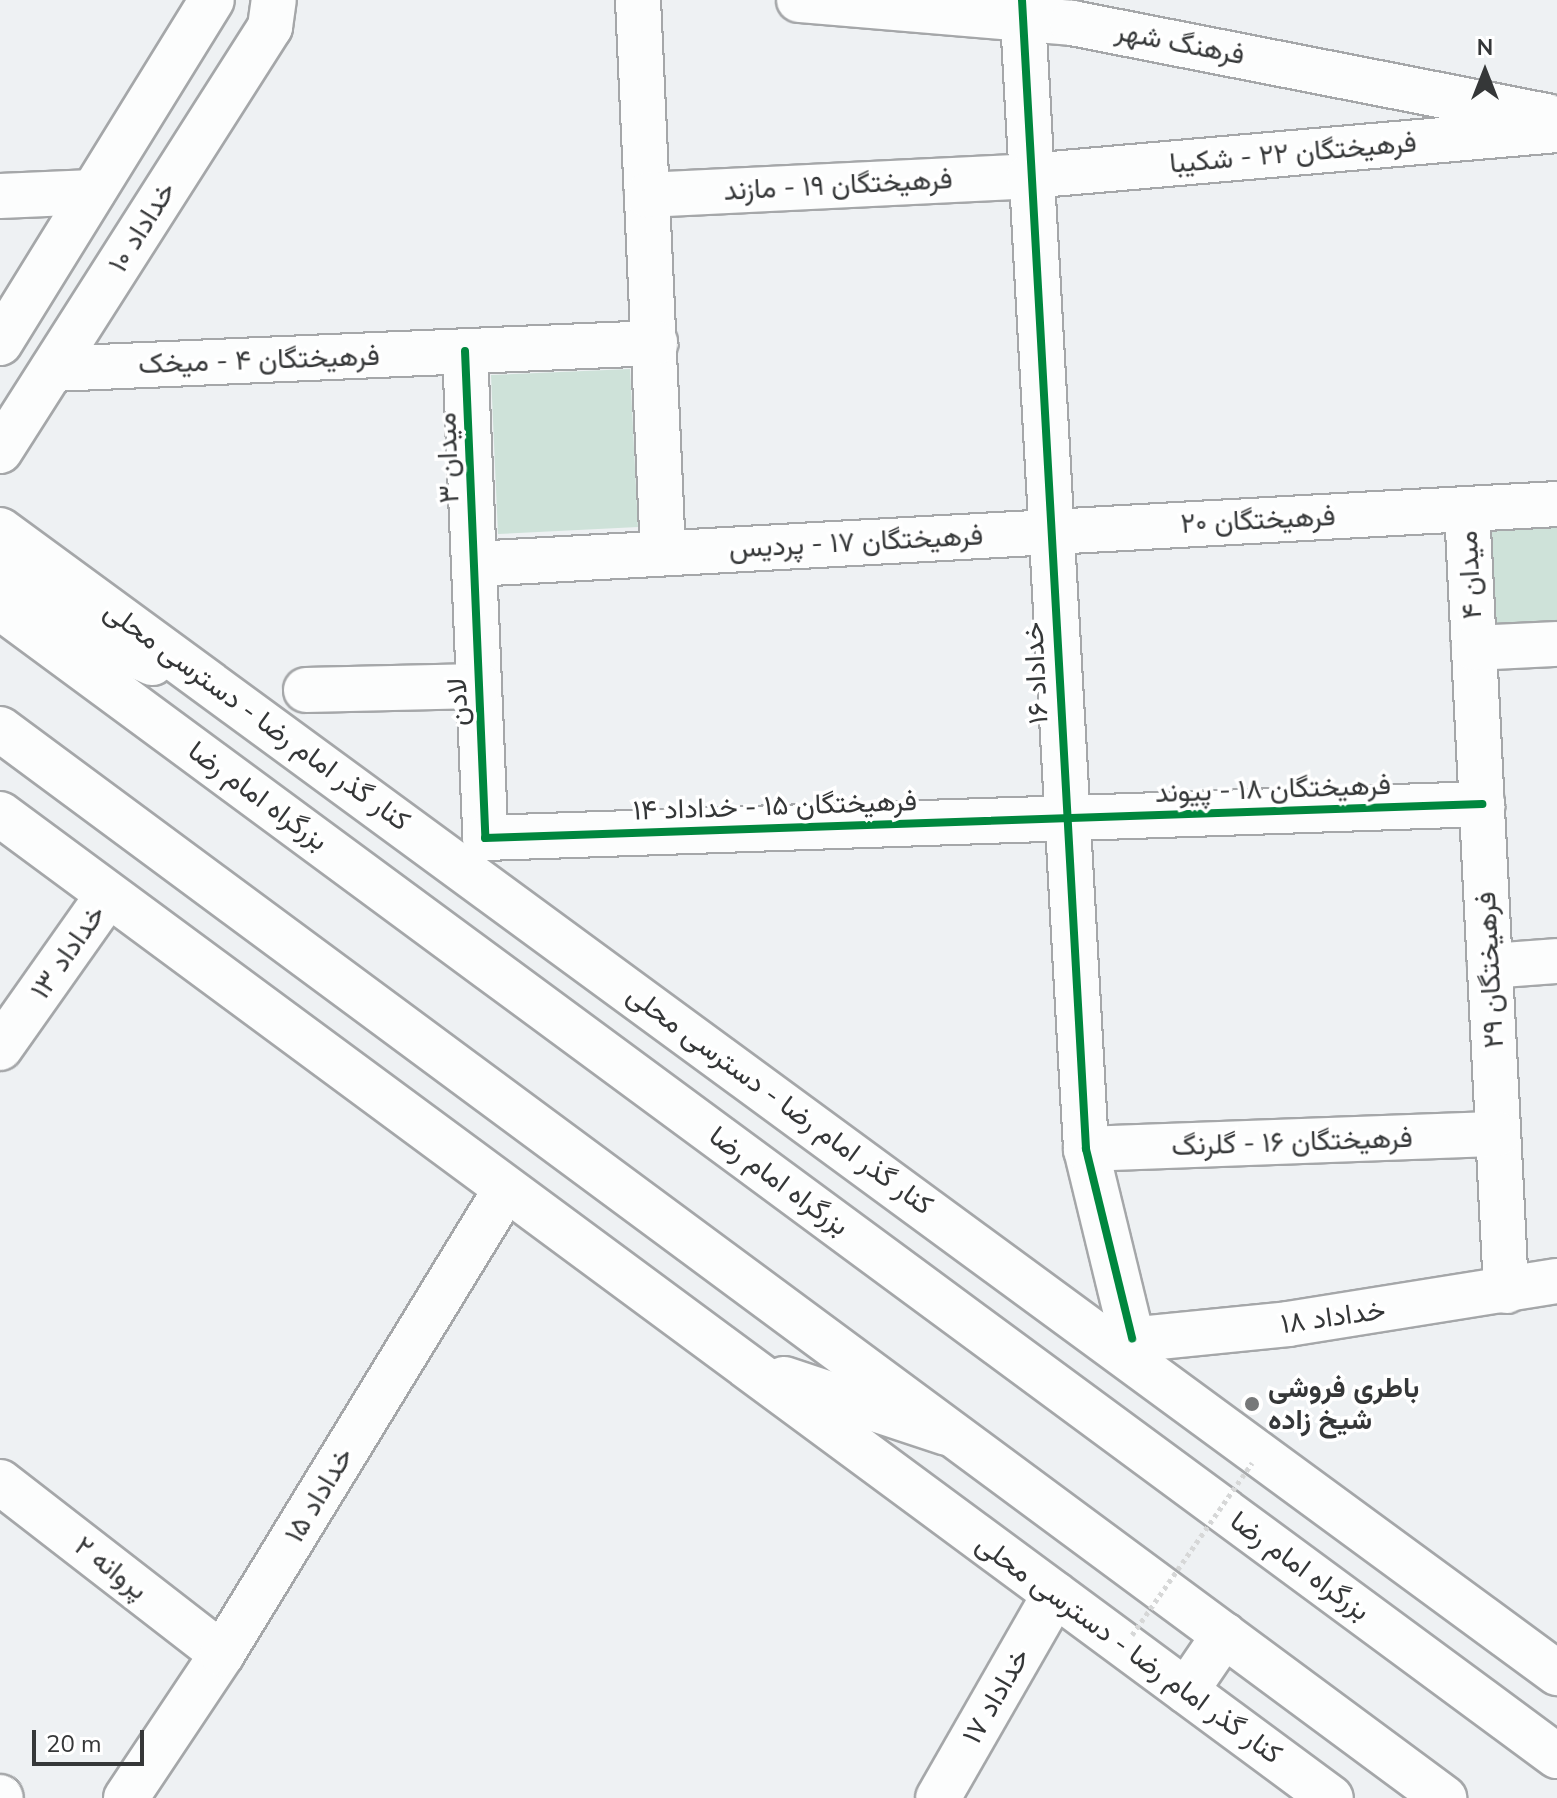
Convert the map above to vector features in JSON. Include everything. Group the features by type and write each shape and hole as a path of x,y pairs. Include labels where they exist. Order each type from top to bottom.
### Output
{"main road":[{"path":"0,343 212,0"},
{"name":"خداداد ۱۰","path":"0,451 270,27 274,0"},
{"path":"474,564 663,553 638,0"},
{"name":"فرهنگ شهر","path":"799,0 1020,10 1557,118"},
{"name":"خداداد ۱۶","path":"1020,10 1086,1149 1120,1340"},
{"name":"فرهیختگان ۲۲ - شکیبا","path":"1029,176 1557,130"},
{"name":"فرهیختگان ۱۹ - مازند","path":"647,195 1029,176"},
{"path":"0,196 93,192"},
{"path":"465,351 655,343"},
{"name":"فرهیختگان ۴ - میخک","path":"53,369 465,351"},
{"name":"میدان ۳","path":"465,351 474,564"},
{"name":"میدان ۴","path":"1557,504 1467,509 1474,648 1557,644"},
{"name":"فرهیختگان ۲۰","path":"1050,532 1467,509"},
{"name":"کنار گذر امام رضا - دسترسی محلی","path":"0,530 1120,1340 1557,1673"},
{"name":"فرهیختگان ۱۷ - پردیس","path":"663,553 1050,532"},
{"name":"لادن","path":"474,564 485,838"},
{"path":"0,569 112,646 225,691"},
{"name":"بزرگراه امام رضا","path":"0,607 1557,1756"},
{"name":"فرهیختگان ۲۹","path":"1474,648 1506,1291"},
{"path":"306,690 479,686"},
{"path":"0,729 1444,1798"},
{"name":"فرهیختگان ۱۸ - پیوند","path":"1067,818 1482,804"},
{"name":"کنار گذر امام رضا - دسترسی محلی","path":"0,814 1331,1798"},
{"name":"فرهیختگان ۱۵ - خداداد ۱۴","path":"485,838 1067,818"},
{"name":"خداداد ۱۳","path":"0,1048 108,895"},
{"path":"1490,966 1557,961"},
{"name":"فرهیختگان ۱۶ - گلرنگ","path":"1086,1149 1498,1134"},
{"name":"خداداد ۱۵","path":"126,1798 222,1654 506,1189"},
{"name":"خداداد ۱۸","path":"1120,1340 1288,1324 1557,1281"},
{"path":"748,1367 955,1436"},
{"name":"پروانه ۲","path":"0,1482 222,1654"},
{"name":"خداداد ۱۷","path":"938,1798 1055,1594"},
{"path":"1186,1691 1224,1635"}],"path":[{"path":"1132,1635 1252,1463"}],"green space":[{"path":"630,369 638,527 498,534 491,375"},
{"path":"1557,522 1557,625 1489,628 1482,527"}],"cycle path":[{"path":"1022,0 1086,1149 1132,1338"},
{"path":"465,351 485,838 1482,804"}],"place":[{"name":"باطری فروشی شیخ زاده","path":"1252,1404"}]}
